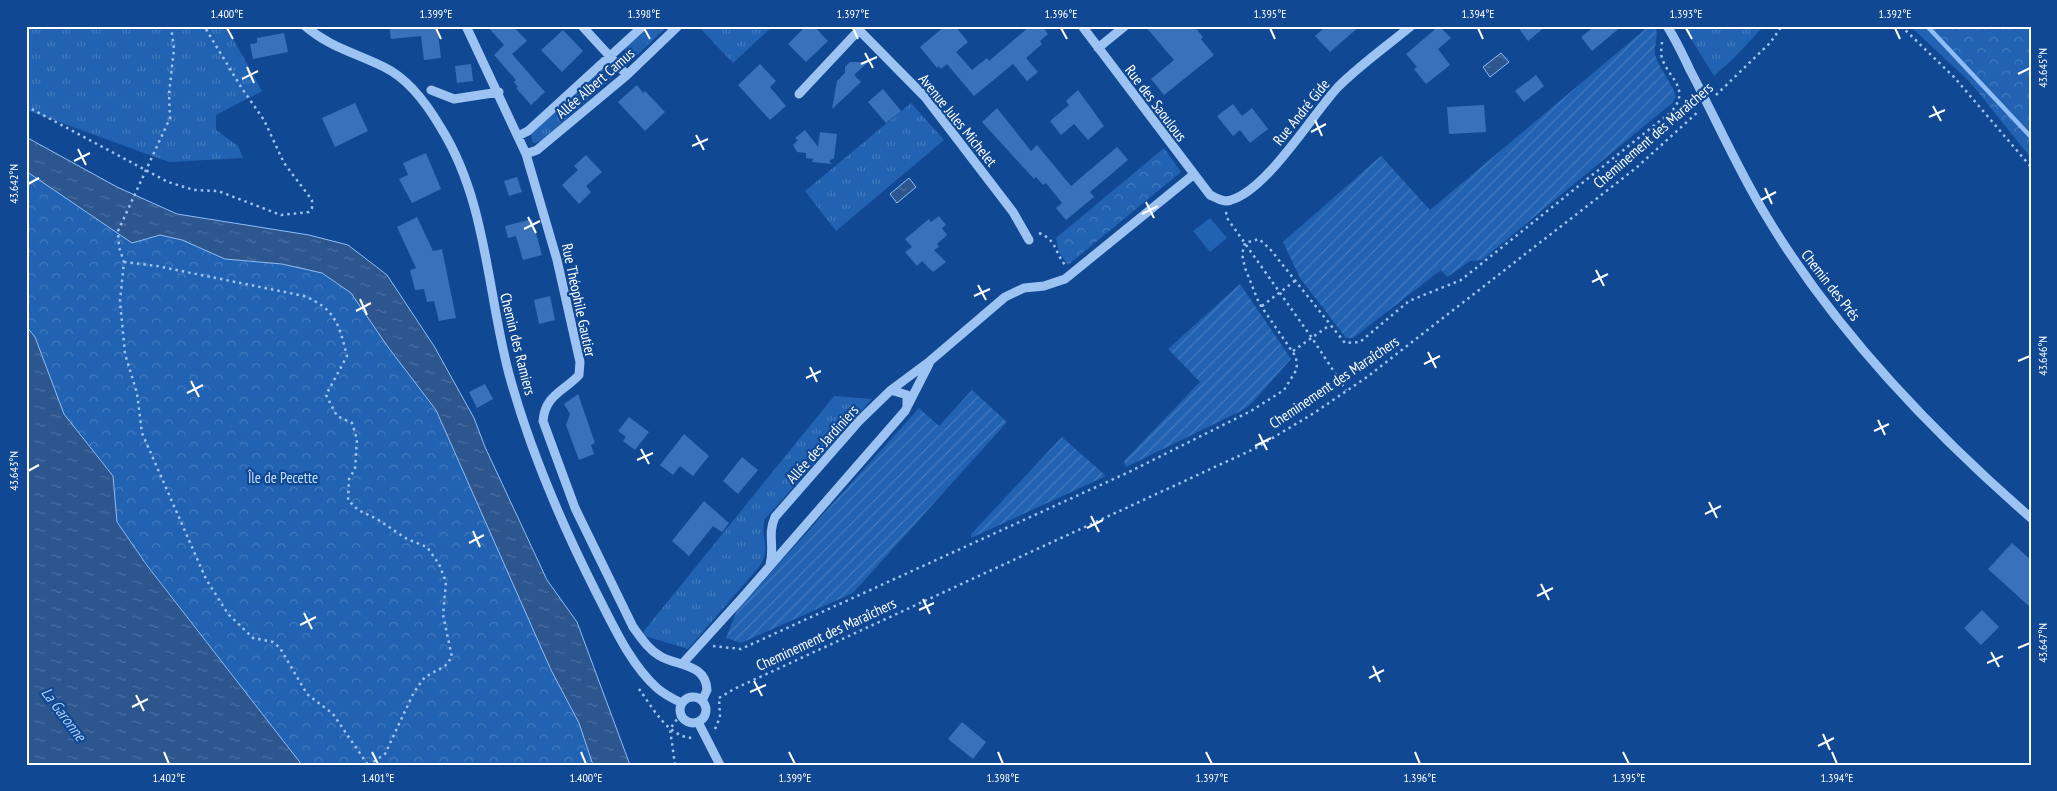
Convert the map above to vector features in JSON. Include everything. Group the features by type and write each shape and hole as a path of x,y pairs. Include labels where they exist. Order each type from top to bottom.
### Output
{"street":[{"name":"Chemin des Ramiers","path":"304,26 322,41 384,67 400,77 428,109 442,129 476,206 509,374 535,453 569,537 609,617 634,659 657,688 682,703"},
{"name":"Rue Théophile Gautier","path":"466,26 499,92 526,154 557,260 580,362 580,375 547,404 544,408 543,421 575,508 633,628 645,644 661,657 683,663 703,677 707,690"},
{"path":"582,26 627,75"},
{"name":"Allée Albert Camus","path":"518,136 528,132 643,26"},
{"name":"Allée Albert Camus","path":"526,154 537,150 627,75 678,26"},
{"name":"Rue des Saoulous","path":"1082,26 1193,175 1210,195 1223,201"},
{"path":"1098,48 1125,26"},
{"name":"Rue André Gide","path":"1223,201 1232,200 1247,191 1275,166 1338,87 1411,26"},
{"path":"798,94 857,28"},
{"name":"Avenue Jules Michelet","path":"857,28 925,97 1021,226 1029,240"},
{"name":"Chemin des Prés","path":"1668,28 1764,212 1787,250 1828,307 1896,388 1934,427 2031,518"},
{"path":"431,90 454,99 499,92"},
{"name":"Allée des Jardiniers","path":"770,565 774,550 770,528 775,517 859,421 891,390 930,361 1005,297 1024,288 1044,286 1065,279 1193,175"},
{"name":"Allée des Jardiniers","path":"683,663 700,642 742,598 907,406 930,361"},
{"path":"891,390 907,395 907,406"},
{"path":"702,701 692,697 682,703 680,715 688,723 698,722 706,713 702,701 707,690"},
{"path":"698,722 720,765"}],"path":[{"path":"124,262 158,266 304,296 320,303 334,316 337,322 347,356 326,394 337,416 352,423 357,439 355,469 348,479 348,500 358,510 377,519 407,539 427,547 439,564 446,582 443,615 452,657 445,666 425,677 414,692 385,754 368,765 332,714 323,704 307,694 280,648 274,642 253,638 228,614 206,579 142,433 137,393 125,354 120,314 124,262 119,247 118,231 170,118 169,94 174,50 171,26"},
{"path":"26,106 146,171 194,190 218,191 280,215 309,212 312,208 312,200 284,163 264,120 240,87 204,26"},
{"name":"Cheminement des Maraîchers","path":"719,698 734,689 1256,448 1314,413 1367,377 1636,168 1770,44 1782,26"},
{"path":"1901,26 1954,77 2031,167"},
{"path":"1245,243 1259,239 1296,280 1345,343 1360,342 1409,301 1443,289 1461,280 1671,112 1679,103 1680,96 1677,83 1661,54 1664,34 1668,28"},
{"path":"1223,201 1227,218 1312,338 1346,390"},
{"path":"1021,226 1049,237 1055,244 1057,254 1072,274"},
{"path":"700,642 715,647 742,649 1129,472 1251,411 1284,390 1297,369 1296,357 1262,306 1245,268 1242,254 1245,243"},
{"path":"1262,306 1296,280"},
{"path":"1293,351 1330,325"},
{"path":"705,735 714,730 720,717 719,698 707,690"},
{"path":"675,765 670,729 680,715"}],"green space":[{"path":"26,26 226,26 262,91 216,115 216,130 238,146 243,158 169,162 26,110"},
{"path":"648,26 668,26 635,57 630,57 625,52 625,48"},
{"path":"698,26 773,26 733,63"},
{"path":"1649,26 1655,26 1657,34 1655,54 1676,97 1672,103 1482,260 1470,261 1447,277 1441,270 1353,338 1346,338 1300,278 1283,242 1381,156 1430,210"},
{"path":"1683,26 1764,26 1714,76"},
{"path":"1910,26 2031,26 2031,158 1970,82"},
{"path":"608,67 612,72 612,78 543,140 534,143 532,141 531,134 602,68"},
{"path":"911,103 944,140 836,231 805,191"},
{"path":"1164,148 1181,172 1068,265 1059,252 1056,238"},
{"name":"Île de Pecette","path":"26,171 37,176 132,243 160,235 182,240 225,259 282,264 322,273 351,293 388,347 436,410 551,670 579,723 593,765 302,765 146,563 117,522 113,476 64,414 35,337 26,326"},
{"path":"1210,218 1227,238 1210,252 1193,231"},
{"path":"1240,284 1291,359 1252,403 1243,410 1126,467 1124,461 1200,382 1168,349"},
{"path":"972,390 1007,422 853,593 741,643 726,638 737,610 919,408 939,426"},
{"path":"834,396 872,399 765,519 765,553 759,567 688,649 645,636 643,632"},
{"path":"1062,437 1106,476 971,538 971,534"}],"water":[{"path":"1501,53 1509,62 1490,77 1483,67"},
{"path":"26,137 117,187 177,214 309,235 348,245 387,275 434,346 474,418 485,447 547,580 577,622 630,765 593,765 579,723 551,670 436,410 388,347 351,293 322,273 282,264 225,259 182,240 160,235 132,243 26,171"},
{"path":"909,178 916,187 897,203 890,194"},
{"name":"La Garonne","path":"26,326 35,337 64,414 113,476 117,522 146,564 302,765 26,765"}],"building":[{"path":"389,26 437,26 441,58 424,60 421,36 391,39"},
{"path":"487,26 513,26 527,41 512,54 545,92 531,105 516,88 518,87 514,82 516,80 494,55 504,45"},
{"path":"806,26 814,26 828,41 806,62 788,44"},
{"path":"945,26 955,26 968,42 956,52 972,70 987,58 989,61 1030,26 1042,26 1048,34 1040,41 1042,44 1026,58 1038,72 1027,81 1013,64 974,96 947,64 941,69 939,66 937,68 920,47"},
{"path":"1145,26 1194,26 1203,37 1201,39 1214,55 1164,95 1151,79 1174,60"},
{"path":"1326,26 1360,26 1330,52 1315,36"},
{"path":"1439,26 1451,38 1438,49 1450,65 1426,84 1414,69 1417,67 1406,54"},
{"path":"1517,26 1546,26 1528,41"},
{"path":"1595,26 1622,26 1592,51 1581,37"},
{"path":"563,30 583,51 562,72 541,50"},
{"path":"284,33 288,52 253,59 250,44 257,43 257,38"},
{"path":"850,62 868,62 854,75 861,82 832,109 837,81 845,73 845,67"},
{"path":"471,64 473,81 457,83 455,66"},
{"path":"760,64 776,81 770,87 786,106 770,120 738,85"},
{"path":"1536,75 1544,86 1524,102 1515,91"},
{"path":"637,85 643,93 645,91 665,112 645,131 618,102"},
{"path":"883,89 901,111 886,123 868,102"},
{"path":"1078,90 1104,126 1088,140 1074,124 1061,135 1050,121 1069,105 1066,101"},
{"path":"355,103 368,131 335,147 322,118"},
{"path":"1233,104 1242,116 1252,108 1268,129 1250,143 1240,130 1233,136 1217,116"},
{"path":"1484,105 1486,132 1449,134 1447,107"},
{"path":"997,108 1031,151 1037,145 1071,186 1117,147 1128,160 1090,192 1094,197 1066,220 1056,208 1062,203 1046,183 1043,185 1036,177 1034,179 982,122"},
{"path":"805,130 818,147 820,132 837,134 834,158 829,161 832,164 812,162 813,159 806,158 806,153 797,152 793,145 798,140 795,138"},
{"path":"426,153 441,189 412,203 399,179 408,175 403,163"},
{"path":"586,155 602,172 586,186 591,192 579,204 562,185 578,170 574,166"},
{"path":"517,177 522,192 509,196 504,181"},
{"path":"939,216 946,225 942,228 947,235 937,244 939,247 934,250 946,262 933,272 922,261 917,266 905,252 912,247 905,239 929,219 931,222"},
{"path":"417,217 433,251 442,249 456,318 439,321 434,301 427,302 424,289 415,290 410,270 416,268 397,227"},
{"path":"532,219 542,255 523,260 516,236 508,238 505,226"},
{"path":"550,296 555,320 539,324 534,300"},
{"path":"485,384 493,399 477,408 469,392"},
{"path":"578,394 595,443 591,445 594,454 579,460 566,425 570,414 564,404"},
{"path":"629,417 649,432 635,450 623,441 626,437 618,431"},
{"path":"684,434 709,456 693,476 680,466 673,475 660,465"},
{"path":"742,457 758,470 738,494 723,481"},
{"path":"704,501 729,523 722,532 713,526 689,556 672,541"},
{"path":"2012,543 2031,560 2031,608 1988,569"},
{"path":"1982,610 1999,627 1981,645 1964,628"},
{"path":"962,722 986,742 973,759 948,739"}],"waterway":[{"path":"1927,26 2031,137"}]}
